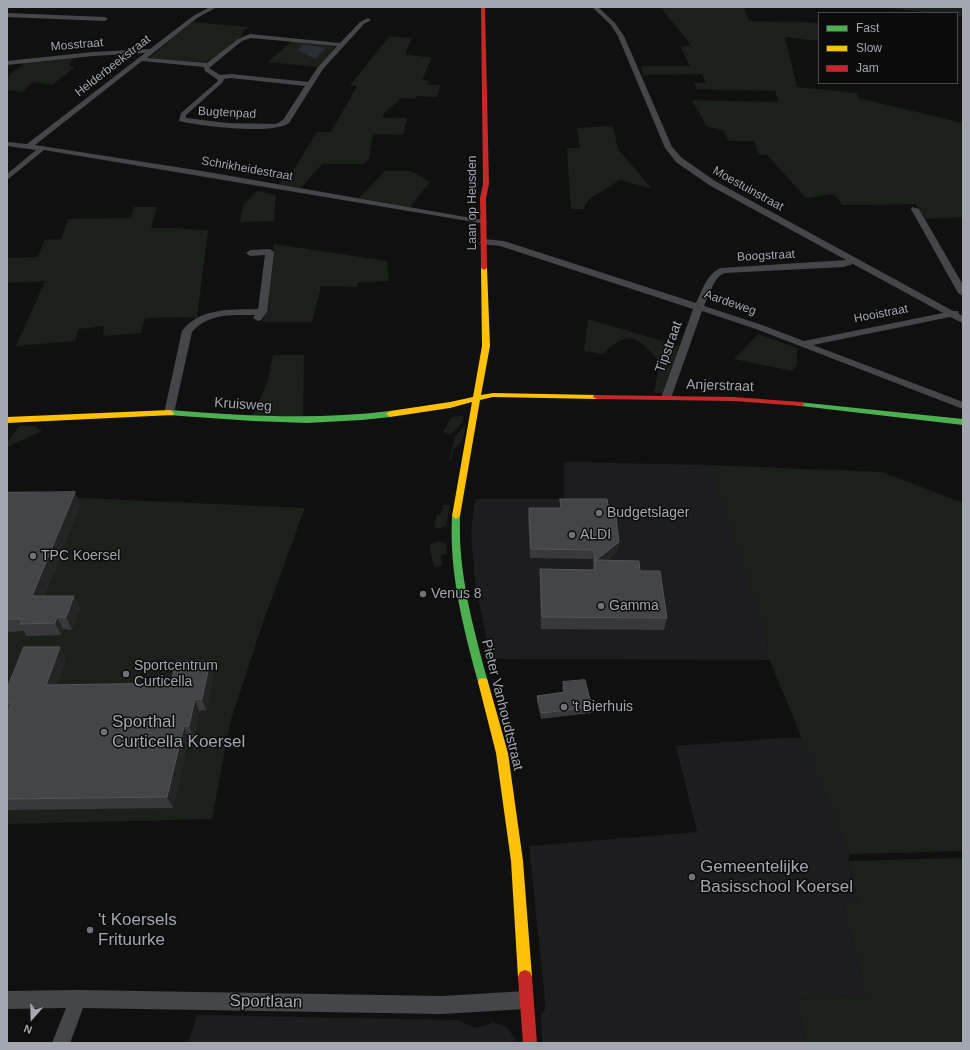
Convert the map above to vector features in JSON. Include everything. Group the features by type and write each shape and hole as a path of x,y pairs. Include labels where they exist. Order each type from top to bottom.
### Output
{"street":[{"name":"Helderbeekstraat","path":"29,146 139,59 195,17 214,7"},
{"name":"Laan op Heusden","path":"475,399 486,346 483,222 483,198 486,184 483,7"},
{"name":"Moestuinstraat","path":"595,7 613,24 621,36 669,148 679,160 712,183 953,313 963,320"},
{"path":"14,15 23,8"},
{"path":"7,15 105,19"},
{"name":"Bugtenpad","path":"220,77 222,81 183,114 182,119 195,122 268,126 280,125 286,121 320,68 362,23 368,20"},
{"path":"139,59 208,64 240,40 250,36 341,45"},
{"name":"Mosstraat","path":"7,63 93,54 149,52"},
{"path":"208,64 206,68 220,77 231,76 310,84"},
{"name":"Schrikheidestraat","path":"7,144 42,148 483,222"},
{"path":"7,178 42,148"},
{"path":"914,209 963,293"},
{"name":"Aardeweg","path":"484,242 501,243 700,306 805,344 963,406"},
{"path":"169,413 187,331 200,319 209,315 262,312 270,252 250,253"},
{"name":"Boogstraat","path":"700,306 712,279 718,272 724,270 844,264 854,260"},
{"name":"Tipstraat","path":"666,398 700,306"},
{"name":"Hooistraat","path":"805,344 963,311"},
{"name":"Anjerstraat","path":"475,399 493,396 666,398 777,402 900,414 963,422"},
{"name":"Kruisweg","path":"7,420 169,413 277,421 324,421 361,418 450,405 475,399"},
{"name":"Pieter Vanhoudtstraat","path":"475,399 456,511 454,534 456,565 468,628 502,753 516,861 525,1000 530,1043"},
{"path":"61,1043 78,999"},
{"name":"Sportlaan","path":"7,1000 78,999 442,1005 525,1000"}],"shaded area":[{"path":"660,7 744,7 749,21 818,23 818,41 785,37 797,87 857,93 858,98 963,123 963,217 926,219 915,204 843,205 834,194 806,198 767,155 759,155 754,141 729,141 723,130 706,126 692,100 779,102 775,91 697,89 694,83 706,83 702,74 643,75 641,66 690,66 681,47 691,45"},
{"path":"880,7 963,7 963,17 958,16 958,12 924,12"},
{"path":"192,22 249,27 242,33 244,34 206,62 149,58"},
{"path":"390,36 412,38 405,54 432,58 422,80 430,81 427,85 440,85 437,97 416,96 415,99 402,98 386,111 382,118 407,118 403,135 373,134 369,159 364,164 322,164 301,188 279,184 294,169 317,132 331,132 357,86 350,85"},
{"path":"292,41 331,45 335,47 318,67 268,62"},
{"path":"303,44 326,48 315,59 298,50"},
{"path":"73,58 69,66 75,67 52,85 33,82 22,92 7,90 7,77 25,63"},
{"path":"613,126 618,149 652,189 620,180 589,199 583,209 571,209 567,148 580,148 577,128"},
{"path":"385,171 411,171 430,182 410,207 359,198"},
{"path":"257,191 276,195 274,221 240,222 243,205"},
{"path":"134,207 157,207 151,228 179,228 208,231 197,318 145,318 141,333 103,336 104,326 78,329 75,341 16,346 45,281 7,283 7,258 38,257 45,240 61,239 68,219 131,218"},
{"path":"274,244 387,261 389,281 358,282 357,287 321,286 312,322 264,322 262,321 265,316"},
{"path":"588,319 679,346 663,393 654,393 660,362 639,342 627,338 620,340 603,354 584,351"},
{"path":"758,334 797,348 797,364 792,371 734,359"},
{"path":"273,355 304,355 303,417 253,415 268,380"},
{"path":"464,415 462,423 452,434 443,432 451,418"},
{"path":"466,424 462,442 453,450 451,461 449,461 455,436"},
{"path":"19,426 35,426 42,431 7,447 7,442"},
{"path":"564,463 709,465 768,642 767,654 770,660 495,659 488,646 475,582 471,533 475,499 564,499"},
{"path":"709,465 882,472 963,503 963,851 850,854 767,654 768,642"},
{"name":"Sportcentrum Curticella","path":"7,491 41,491 38,496 305,508 262,625 230,723 212,819 7,824"},
{"path":"443,505 450,505 446,525 438,529 434,527 437,514 441,514"},
{"path":"439,541 446,544 447,554 441,555 442,566 434,567 429,546"},
{"name":"Gemeentelijke Basisschool Koersel","path":"783,738 802,738 850,854 848,861 858,902 842,902 866,995 798,1000 805,1043 542,1043 541,1015 545,1009 545,1000 529,846 697,832 676,746"},
{"path":"963,858 963,1043 805,1043 798,1000 866,995 842,901 858,901 848,861"},
{"path":"197,1015 457,1020 475,1028 490,1024 490,1021 507,1027 518,1043 188,1043"}],"building":[{"name":"TPC Koersel","path":"75,492 32,596 74,596 66,617 57,617 55,623 20,624 22,619 7,619 7,493"},
{"name":"ALDI","path":"560,499 607,499 608,505 615,509 619,542 595,560 595,562 594,550 531,549 529,508 561,508"},
{"name":"Gamma","path":"595,560 639,561 640,571 660,571 667,618 542,617 540,569 595,570"},
{"name":"Sporthal Curticella Koersel","path":"24,647 60,647 46,685 171,683 176,661 210,661 202,699 195,699 189,726 184,726 167,797 7,799 7,716 12,703 7,703 7,689"},
{"name":"'t Bierhuis","path":"585,680 592,707 542,713 537,696 565,692 563,682"}],"traffic: fast":[{"path":"801,404 963,422"},
{"path":"170,413 280,420 334,419 390,414"},
{"path":"456,516 455,537 458,579 483,682"}],"traffic: slow":[{"path":"456,516 486,346 484,268"},
{"path":"390,414 450,405 493,395 597,397"},
{"path":"7,420 170,413"},
{"path":"483,682 502,753 517,861 525,977"}],"traffic: jam":[{"path":"483,7 486,184 483,198 484,268"},
{"path":"597,397 733,399 801,404"},
{"path":"525,977 530,1043"}],"place":[{"name":"Budgetslager","path":"599,513"},
{"name":"ALDI","path":"572,535"},
{"name":"TPC Koersel","path":"33,556"},
{"name":"Venus 8","path":"423,594"},
{"name":"Gamma","path":"601,606"},
{"name":"Sportcentrum Curticella","path":"126,674"},
{"name":"'t Bierhuis","path":"564,707"},
{"name":"Sporthal Curticella Koersel","path":"104,732"},
{"name":"Gemeentelijke Basisschool Koersel","path":"692,877"},
{"name":"'t Koersels Frituurke","path":"90,930"}]}
